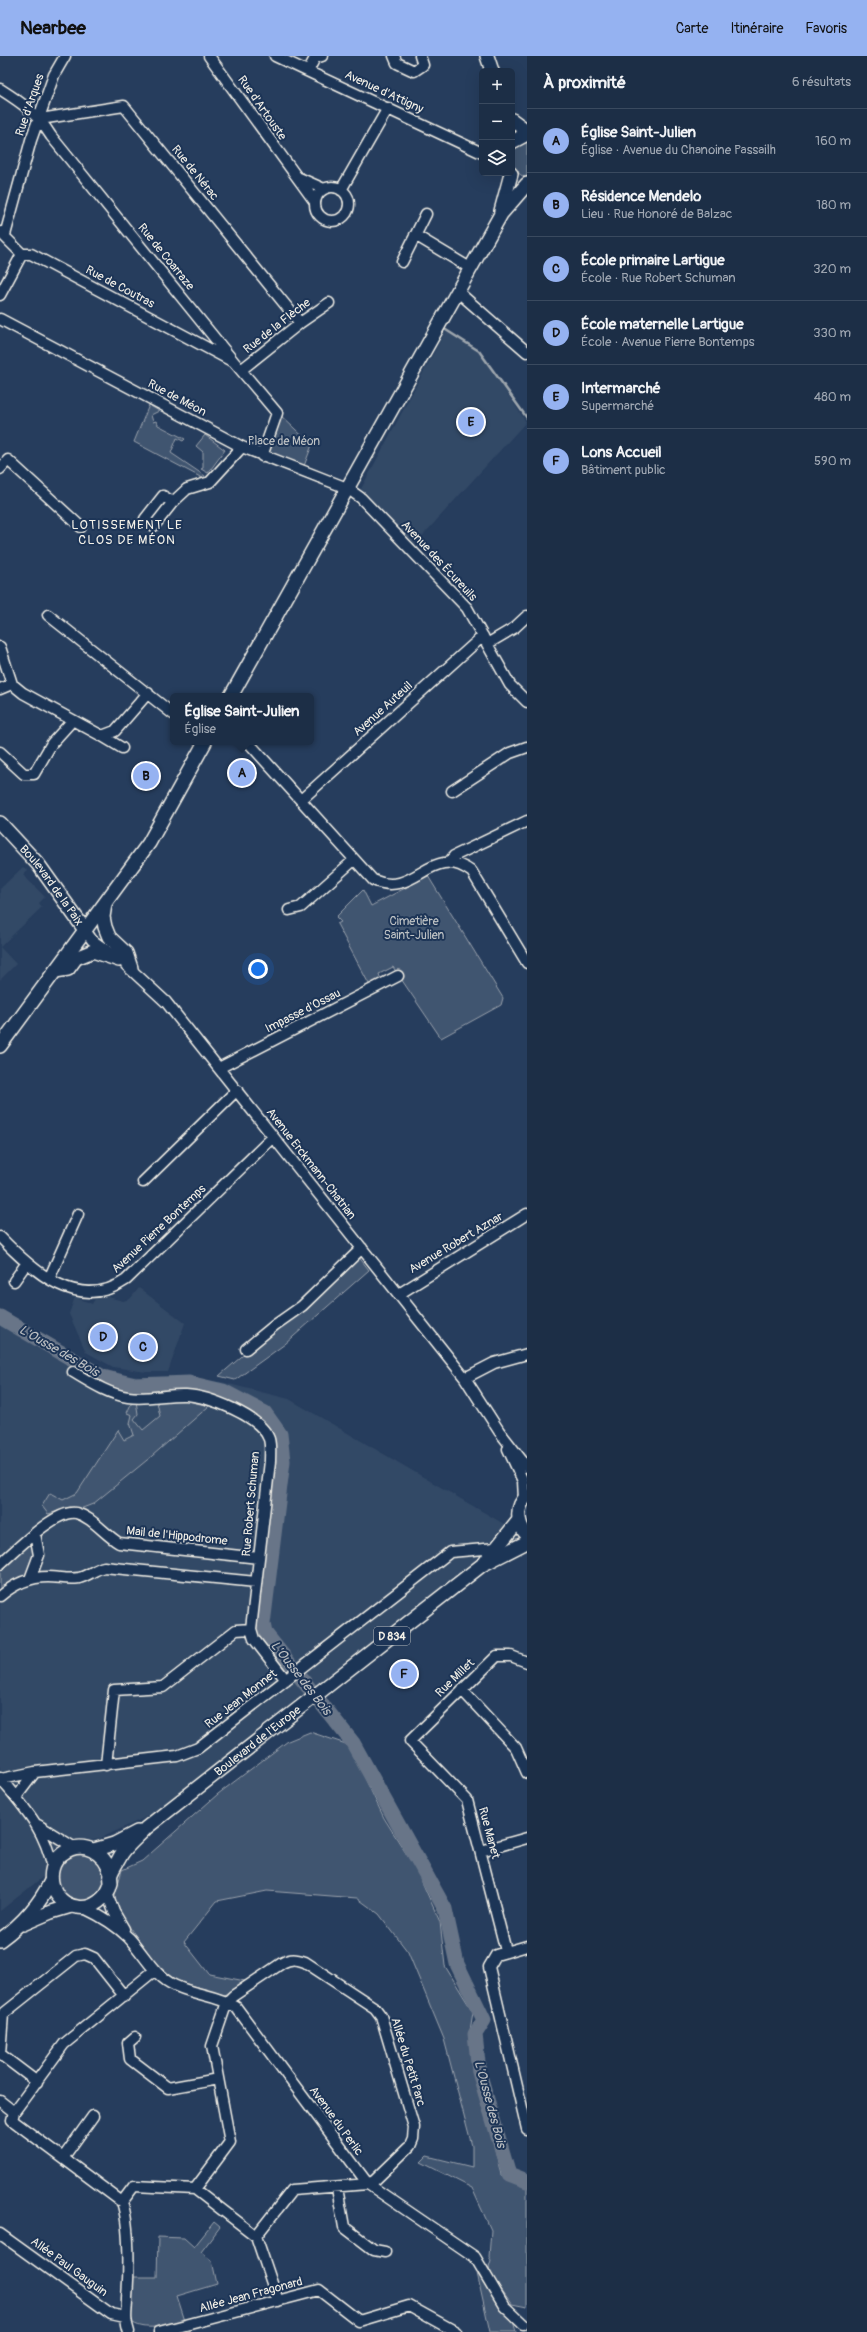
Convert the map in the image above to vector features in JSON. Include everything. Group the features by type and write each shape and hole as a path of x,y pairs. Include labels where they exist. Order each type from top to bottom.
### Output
{"main road":[{"path":"487,56 491,68"},
{"path":"515,122 527,132 515,140"},
{"path":"501,214 510,176"},
{"path":"233,693 501,214 527,184 515,176"},
{"path":"0,1046 149,843 203,745"},
{"name":"Boulevard de la Paix","path":"0,823 38,864 85,930"},
{"path":"105,903 102,917 105,928 109,937 126,953 131,968"},
{"path":"55,972 68,969 76,958 93,951 119,960"},
{"path":"526,1498 519,1509 518,1520 527,1535"},
{"name":"Boulevard de l'Europe","path":"482,1565 518,1520"},
{"name":"Boulevard de l'Europe","path":"111,1874 122,1854 146,1828 482,1565 527,1542"},
{"name":"Boulevard de l'Europe","path":"94,1850 114,1844 146,1828"},
{"path":"0,1940 18,1927 52,1912 101,1900 107,1893 111,1874 108,1864 102,1856 94,1850 75,1848 61,1855 52,1868 51,1881 42,1899 18,1927"},
{"path":"51,1881 58,1896 77,1907"}],"street":[{"name":"Rue d'Arques","path":"3,233 31,140 40,119 54,75 65,56"},
{"name":"Rue d'Artouste","path":"209,56 294,175 315,202 317,213 321,217 331,222 337,221 346,214 348,209 348,198 341,190 335,187 324,189 294,175"},
{"name":"Avenue d'Attigny","path":"275,56 479,152"},
{"path":"308,71 315,58 322,56"},
{"path":"394,56 397,63 414,71 423,65 420,56"},
{"name":"Rue de Coarraze","path":"0,89 28,107 40,119 51,136 234,362 278,412 262,456"},
{"name":"Rue de Nérac","path":"40,119 124,106 300,323"},
{"path":"341,190 388,108"},
{"path":"315,202 324,189"},
{"path":"402,262 426,214"},
{"path":"0,295 22,254 3,233"},
{"path":"416,235 470,268"},
{"name":"Rue de Coutras","path":"22,254 32,254 234,362"},
{"path":"457,291 527,352"},
{"name":"Rue de la Flèche","path":"241,370 300,323 329,303"},
{"name":"Rue de Méon","path":"0,319 242,447 347,488"},
{"path":"173,502 187,489 210,482 242,447"},
{"path":"0,469 8,460 81,527"},
{"name":"Avenue des Écureuils","path":"347,488 361,498 467,608 510,685 527,702"},
{"path":"48,615 170,711"},
{"name":"Avenue Auteuil","path":"301,800 485,640 514,628 527,616"},
{"path":"0,647 12,684 23,693 122,748"},
{"path":"0,689 12,684"},
{"path":"102,736 115,731 148,693"},
{"path":"0,752 24,774 34,774 52,743 72,721"},
{"path":"251,745 373,880 385,885 399,884 439,864 450,862 462,865 472,872 527,963"},
{"path":"452,791 510,753 527,747"},
{"path":"450,862 454,856 527,821"},
{"path":"289,910 301,907 354,860"},
{"name":"Avenue Erckmann-Chatrian","path":"85,930 92,940 131,968 166,1002 465,1378 499,1431 527,1467"},
{"name":"Impasse d'Ossau","path":"219,1068 398,976"},
{"path":"143,1182 237,1090"},
{"name":"Avenue Pierre Bontemps","path":"0,1237 26,1264 49,1279 67,1288 90,1293 115,1287 126,1280 273,1138"},
{"path":"49,1279 78,1214"},
{"name":"Avenue Robert Aznar","path":"399,1294 527,1214"},
{"path":"246,1349 275,1325 302,1306 362,1248"},
{"path":"14,1281 26,1264"},
{"path":"465,1378 494,1363 527,1354"},
{"name":"Rue Robert Schuman","path":"73,1372 105,1391 128,1397 186,1395 207,1398 238,1411 257,1425 269,1439 270,1461 251,1629"},
{"name":"Avenue Erckmann-Chatrian","path":"499,1431 522,1481 526,1498"},
{"name":"Mail de l'Hippodrome","path":"0,1564 61,1514 75,1513 92,1520 105,1534 118,1543 259,1558"},
{"path":"30,1579 39,1555 35,1534"},
{"name":"Rue Jean Monnet","path":"0,1778 35,1772 177,1756 198,1748 450,1552 496,1548"},
{"path":"0,1596 8,1590 30,1579 48,1577 67,1579 79,1578 93,1570 104,1567 256,1582"},
{"path":"106,1765 114,1690 163,1686 236,1630 251,1629 254,1639 292,1676"},
{"name":"Rue Millet","path":"410,1741 496,1656 511,1656 527,1662"},
{"path":"462,1690 516,1748 527,1773"},
{"name":"Rue Manet","path":"410,1741 467,1800 506,1951"},
{"path":"16,1797 35,1772"},
{"path":"0,1778 37,1824 48,1848 52,1868"},
{"path":"37,1824 75,1848"},
{"path":"481,1851 527,1838"},
{"name":"Avenue du Perlic","path":"107,1893 114,1912 128,1938"},
{"name":"Avenue du Perlic","path":"77,1907 107,1919 128,1938 155,1970 169,1983 180,1988 227,2002 236,2007 368,2184 475,2257 504,2306 524,2325"},
{"path":"527,1946 496,1955 489,1967 527,2129"},
{"path":"37,2082 0,2054 3,2014 76,1956 85,1954 94,1958 124,1996"},
{"name":"Allée du Petit Parc","path":"227,2002 282,1963 289,1959 297,1959 305,1962 375,2008 386,2030 414,2127 414,2134 405,2153 374,2181 368,2184"},
{"path":"129,2332 125,2317 127,2299 127,2217 122,2202 12,2120 14,2112 64,2044 155,1970"},
{"path":"195,2189 230,2142 212,2046 227,2002"},
{"path":"135,2037 128,2043 130,2059 168,2088 218,2079"},
{"path":"0,2101 14,2112"},
{"path":"63,2158 93,2116"},
{"path":"256,2236 292,2190 337,2188 368,2184"},
{"path":"122,2202 134,2186 195,2189 256,2236 278,2301"},
{"path":"337,2188 344,2227 374,2250 385,2252"},
{"name":"Allée Paul Gauguin","path":"0,2234 112,2314 125,2317"},
{"name":"Allée Jean Fragonard","path":"160,2332 319,2290 359,2321 408,2306 456,2332"}],"shaded area":[{"path":"446,330 479,351 526,422 414,545 361,489"},
{"path":"23,867 27,870 23,875 45,897 39,903 42,907 0,947 0,889"},
{"path":"0,947 16,964 0,980"},
{"path":"139,1288 185,1323 168,1372 146,1372 113,1367 86,1352 69,1314 75,1297 92,1304 95,1299 108,1297 123,1301 130,1299"},
{"path":"0,1312 111,1375 221,1382 289,1399 509,1527 475,1560 163,1809 99,1839 58,1847 44,1876 0,1911"}],"green space":[{"path":"527,139 527,178 518,173 515,169 515,147"},
{"path":"149,405 159,411 151,415 153,422 156,421 158,425 185,439 183,441 177,438 171,453 205,476 204,479 134,442"},
{"name":"Place de Méon","path":"278,413 312,445 304,466 264,451"},
{"path":"205,435 225,450 208,473 201,469 203,468 203,452 196,446"},
{"name":"Cimetière Saint-Julien","path":"428,876 503,998 501,1005 441,1038 393,967 379,974 381,980 370,986 337,924 341,922 336,917 363,890 371,906"},
{"path":"358,1256 369,1270 285,1344 235,1380 219,1376"},
{"path":"183,1400 209,1406 152,1456 93,1504 80,1509 67,1509 48,1514 42,1506 50,1493 63,1500 77,1493 118,1430 124,1440 134,1435 130,1423 132,1415 127,1413 131,1404 136,1401 138,1414 134,1419 143,1430 160,1416 157,1402"},
{"path":"30,1544 36,1548 29,1575 0,1590 0,1570"},
{"path":"310,1732 349,1745 384,1818 417,1871 440,1922 445,1966 473,2012 469,2037 501,2175 527,2184 527,2307 512,2304 493,2278 489,2267 491,2260 489,2257 491,2230 472,2188 421,2162 427,2156 472,2167 472,2146 444,2039 408,1952 379,1914 357,1898 267,1891 217,1901 184,1942 209,1974 245,1981 224,1995 177,1981 158,1966 116,1909 115,1894 122,1870 142,1861 218,1794 288,1741"},
{"path":"76,1854 86,1854 98,1861 105,1873 105,1883 98,1895 86,1902 76,1902 68,1898 61,1891 57,1883 57,1873 61,1865 68,1858"},
{"path":"214,2222 220,2227 201,2252 212,2261 217,2284 177,2296 185,2321 163,2326 149,2327 130,2321 131,2277 157,2277 158,2237 184,2238 194,2247"},
{"path":"477,2273 502,2311 513,2321 516,2332 490,2332"}],"waterway":[{"path":"446,330 479,351 527,418"},
{"name":"L'Ousse des Bois","path":"0,1317 103,1377 135,1385 189,1383 223,1391 265,1413 280,1434 283,1461 263,1624 265,1633 353,1743 445,1909 457,1964 484,2020 475,2034 479,2072 509,2174 527,2181"}],"place":[{"name":"Intermarché","path":"471,422"},
{"name":"Église Saint-Julien","path":"242,773"},
{"name":"Résidence Mendelo","path":"146,776"},
{"name":"École maternelle Lartigue","path":"103,1337"},
{"name":"École primaire Lartigue","path":"143,1347"},
{"name":"Lons Accueil","path":"404,1674"}],"district":[{"name":"LOTISSEMENT LE CLOS DE MÉON","path":"127,532"}]}
